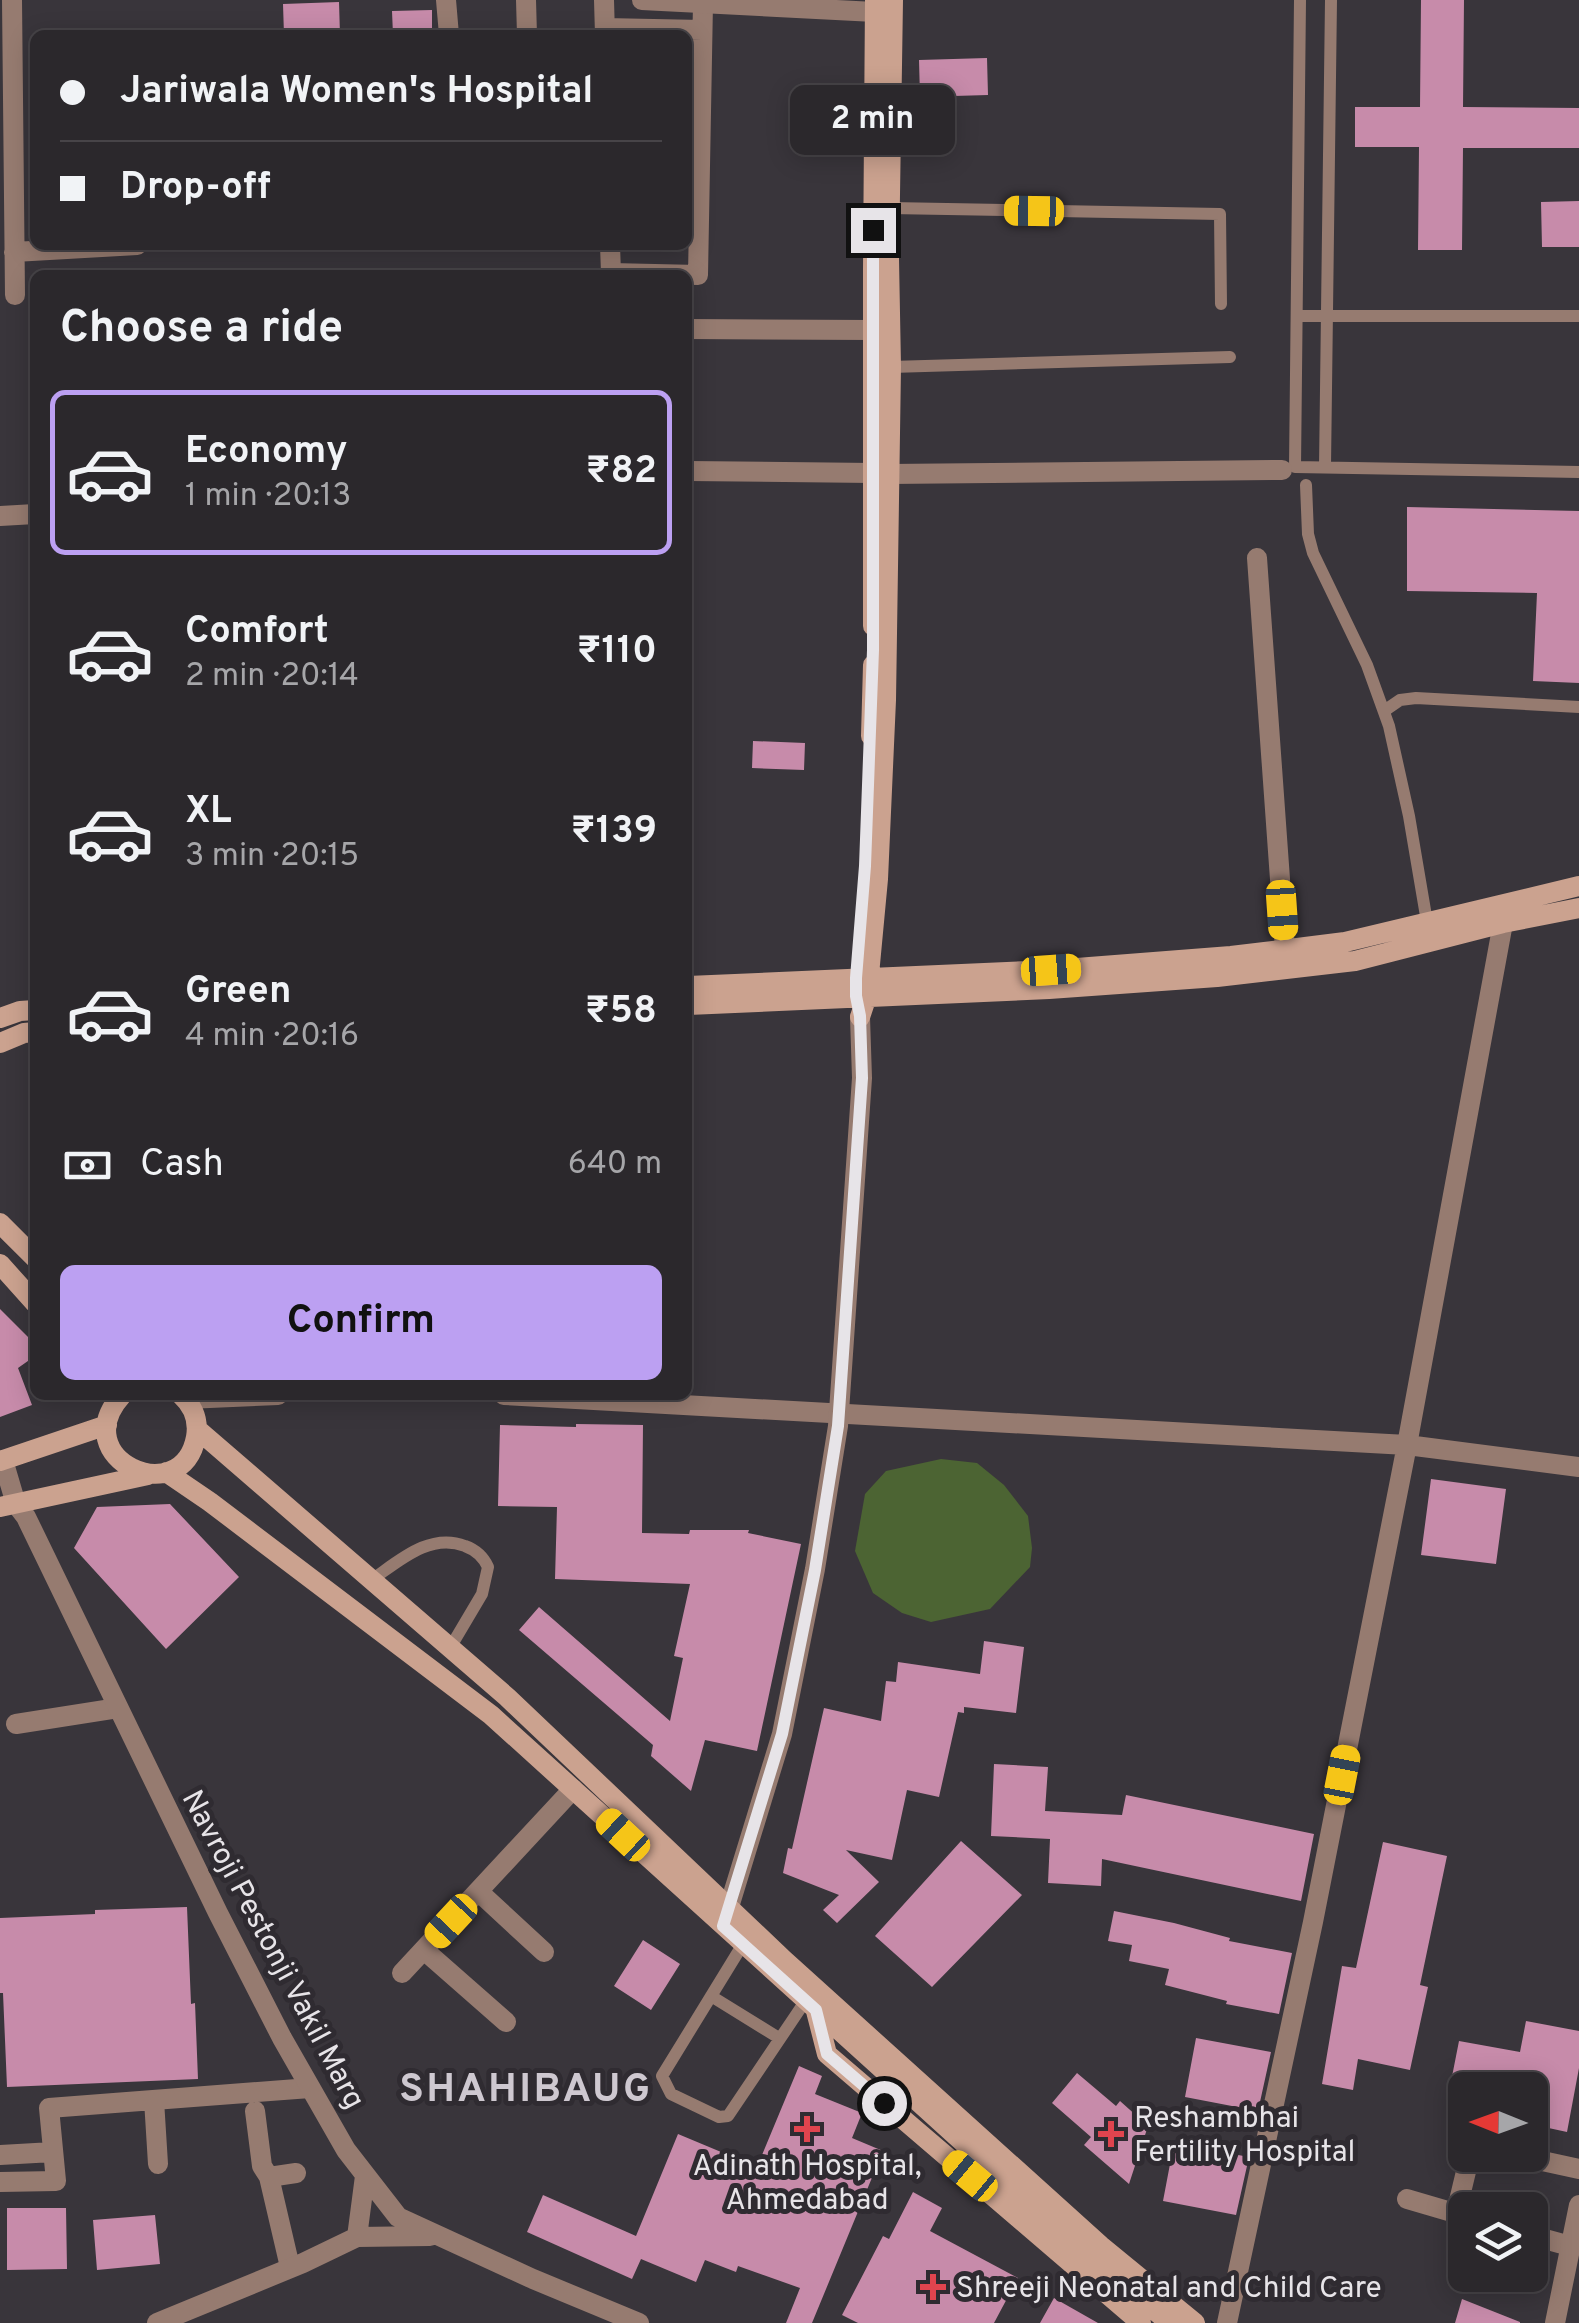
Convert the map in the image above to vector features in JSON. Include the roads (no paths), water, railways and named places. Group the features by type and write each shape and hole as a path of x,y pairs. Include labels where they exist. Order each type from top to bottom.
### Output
{"main road":[{"path":"862,993 881,473 891,367 884,6"},
{"path":"881,473 873,330 884,6"},
{"path":"692,986 862,993 1051,970 1231,956 1345,942 1579,886"},
{"path":"692,1005 862,993 1049,989 1236,975 1354,960 1579,908"},
{"path":"0,1018 30,1010"},
{"path":"0,1043 30,1033"},
{"path":"0,1223 30,1253"},
{"path":"0,1264 30,1297"},
{"path":"114,1400 107,1425 108,1440 123,1464 136,1472 158,1473 210,1502 491,1715 573,1789 785,1962 1101,2246 1195,2323"},
{"path":"8,1505 178,1466 195,1443 197,1430 192,1408 185,1400"},
{"path":"1,1460 107,1425"},
{"path":"197,1430 507,1697 726,1916 743,1944 1091,2258 1170,2323"},
{"path":"811,2005 827,2054 1141,2323"}],"street":[{"path":"12,0 7,127 15,295"},
{"path":"446,0 448,30"},
{"path":"526,0 527,30"},
{"path":"604,0 605,30"},
{"path":"642,0 884,6"},
{"path":"692,275 698,275 694,121 702,30 711,2"},
{"path":"692,30 702,30"},
{"path":"14,252 49,250"},
{"path":"692,328 873,330"},
{"path":"692,471 1288,468"},
{"path":"0,516 30,514"},
{"path":"1257,558 1285,949"},
{"path":"1228,2323 1408,1445 1503,923"},
{"path":"726,1916 782,1734 815,1570 839,1415 862,1078 862,993"},
{"path":"588,1400 1408,1445 1579,1467"},
{"name":"Navroji Pestonji Vakil Marg","path":"1,1460 8,1505 26,1517 218,1912 310,2088 365,2176 398,2217 639,2323"},
{"path":"16,1724 118,1708"},
{"path":"402,1973 573,1789"},
{"path":"478,1892 544,1952"},
{"path":"424,1950 506,2022"},
{"path":"0,2182 56,2181 49,2108 310,2088"},
{"path":"154,2100 158,2164"},
{"path":"255,2112 262,2166 269,2177 290,2267"},
{"path":"0,2155 53,2152"},
{"path":"1548,2162 1579,2168"},
{"path":"269,2177 296,2173"},
{"path":"357,2237 365,2176"},
{"path":"1407,2199 1448,2210"},
{"path":"1554,2323 1572,2258 1579,2205"},
{"path":"157,2323 357,2237 438,2236"},
{"path":"1548,2244 1572,2258"}],"lane":[{"path":"1300,0 1296,316 1288,468 1579,472"},
{"path":"1325,467 1331,0"},
{"path":"890,208 1220,214 1220,304"},
{"path":"1296,316 1579,316"},
{"path":"891,367 1230,357"},
{"path":"1306,486 1308,534 1314,553 1368,665 1390,726 1427,922"},
{"path":"1384,711 1400,700 1416,698 1579,707"},
{"path":"370,1580 428,1544 457,1543 483,1557 488,1566 482,1594 450,1648"},
{"path":"743,1944 662,2076 671,2094 720,2118 728,2116 780,2038 811,2005"},
{"path":"711,1996 780,2038"}],"place":[{"name":"Adinath Hospital, Ahmedabad","path":"807,2129"},
{"name":"Reshambhai Fertility Hospital","path":"1111,2134"},
{"name":"Shreeji Neonatal and Child Care","path":"933,2287"}],"district":[{"name":"SHAHIBAUG","path":"526,2087"}]}
